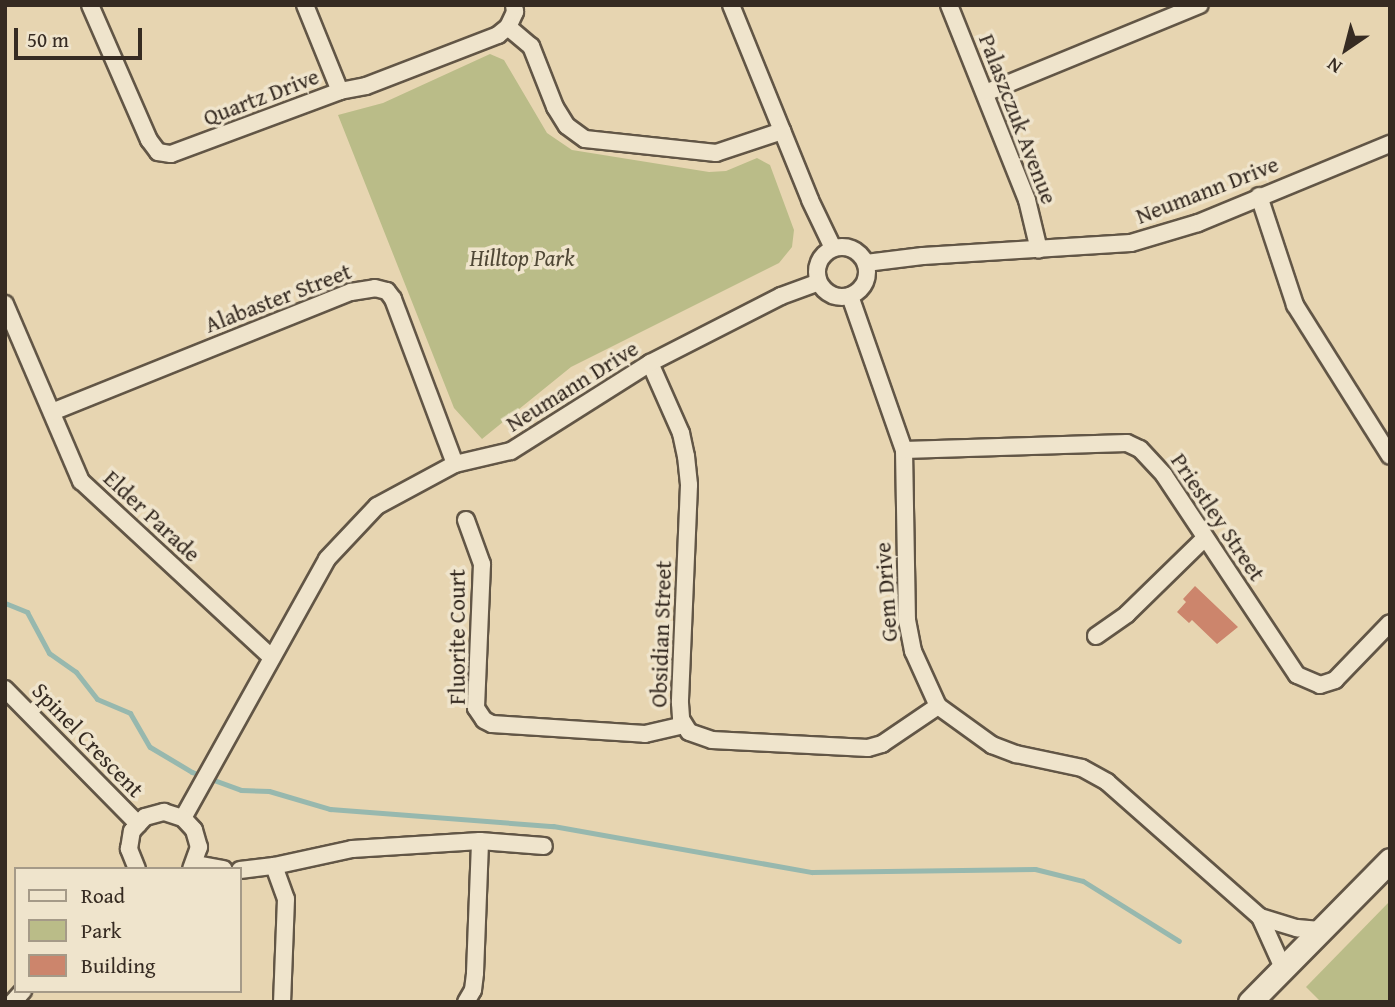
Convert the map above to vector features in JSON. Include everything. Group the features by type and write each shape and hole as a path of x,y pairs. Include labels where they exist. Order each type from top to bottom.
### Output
{"main road":[{"path":"1250,1002 1390,860"}],"street":[{"name":"Quartz Drive","path":"90,5 149,140 158,152 171,154 186,151 340,91 366,86 455,53 508,27"},
{"path":"305,5 340,91"},
{"path":"514,5 515,12 508,27 531,46 555,107 567,126 585,138 716,153 782,131"},
{"path":"731,5 833,248"},
{"name":"Palaszczuk Avenue","path":"949,5 1027,200 1039,250"},
{"path":"985,93 1200,5"},
{"name":"Neumann Drive","path":"866,263 935,255 1131,243 1198,222 1390,144"},
{"path":"1259,196 1295,305 1390,456"},
{"path":"833,248 856,251 866,263 864,285 850,296 829,294 818,282 817,266 826,252 833,248"},
{"name":"Neumann Drive","path":"183,818 220,756 327,559 377,506 455,464 511,451 650,363 781,296 818,282"},
{"name":"Alabaster Street","path":"52,412 351,292 375,288 387,291 393,299 455,464"},
{"name":"Gem Drive","path":"850,296 904,450 907,620 913,651 938,706 992,745 1016,754 1082,768 1107,782 1260,917 1283,968"},
{"name":"Elder Parade","path":"5,304 82,481 272,658"},
{"name":"Obsidian Street","path":"650,363 681,433 689,485 680,703 684,725 697,737 712,740 868,748 881,744 938,706"},
{"name":"Priestley Street","path":"904,450 1127,443 1153,461 1297,675 1320,685 1335,680 1390,623"},
{"name":"Fluorite Court","path":"466,520 482,564 477,708 484,720 492,724 645,734 684,725"},
{"path":"1096,636 1127,614 1205,538"},
{"name":"Spinel Crescent","path":"5,689 138,824"},
{"path":"136,867 129,849 138,824 154,814 174,814 183,818 198,838 193,866"},
{"path":"466,1002 473,990 480,841"},
{"path":"242,870 274,866 352,849 480,841 544,846"},
{"path":"274,866 286,899 282,1002"},
{"name":"Gem Drive","path":"1260,917 1297,928 1320,930"}],"green space":[{"name":"Hilltop Park","path":"490,54 504,60 547,133 572,150 709,172 726,171 757,158 770,165 794,230 792,247 779,263 571,367 482,439 454,408 338,115 383,103"},
{"path":"1390,901 1390,1002 1321,1002 1306,987"}],"building":[{"path":"1195,586 1238,627 1217,644 1192,620 1189,623 1177,612 1186,602 1183,599"}],"waterway":[{"path":"5,603 27,612 49,653 76,672 97,699 130,713 150,747 192,772 241,790 269,791 330,809 553,826 812,872 1035,869 1083,881 1179,941"}]}
